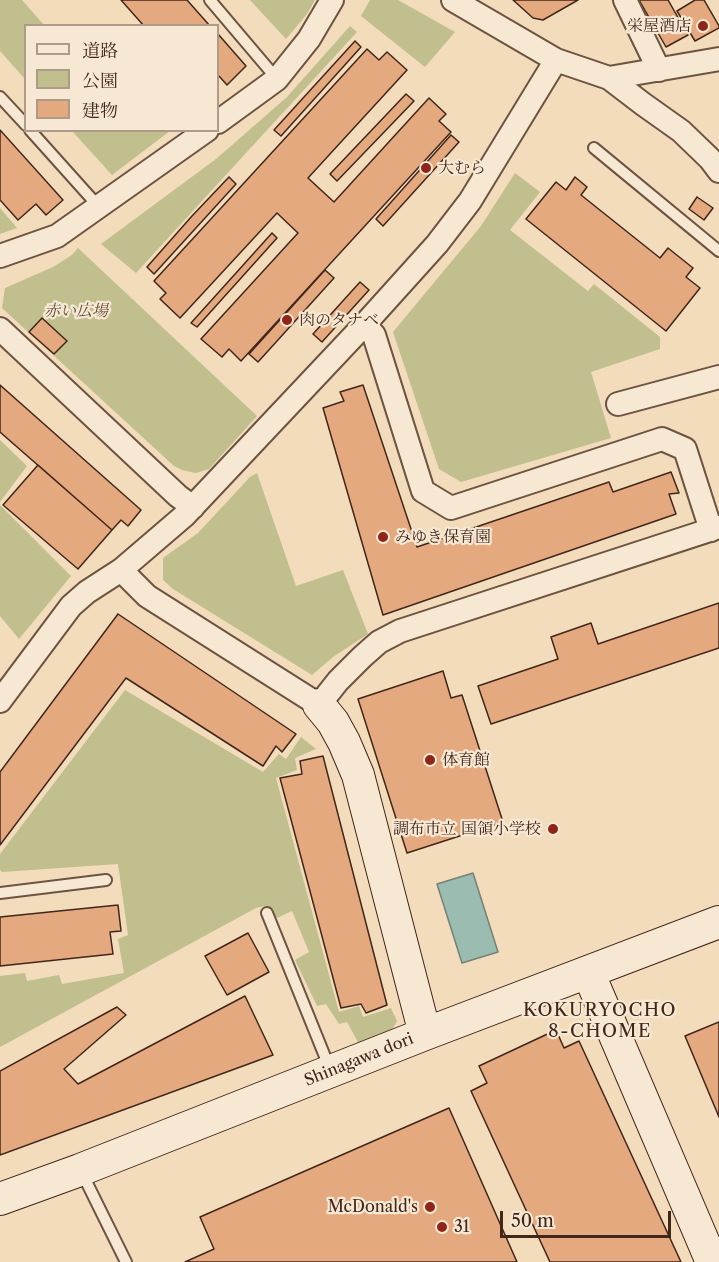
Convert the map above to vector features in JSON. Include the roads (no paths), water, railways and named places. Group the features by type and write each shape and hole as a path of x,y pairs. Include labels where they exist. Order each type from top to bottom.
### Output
{"street":[{"path":"219,121 278,79 309,39 332,0"},
{"path":"453,0 556,60 609,78 681,130 716,164"},
{"path":"625,0 655,71"},
{"path":"609,78 719,59"},
{"path":"0,701 71,606 87,592 121,570 193,507 437,244 470,201 556,60"},
{"path":"643,104 643,86 646,78 655,71"},
{"path":"0,256 57,236 204,132"},
{"path":"319,705 338,681 362,657 380,642 400,631 715,528 685,449 662,439 451,508 423,491 374,335 364,325"},
{"path":"0,329 178,496 193,507"},
{"path":"618,404 719,377"},
{"path":"121,570 147,596 319,705 333,722 358,776 425,1034"},
{"name":"Shinagawa dori","path":"0,1199 719,922"},
{"path":"588,972 712,1262"}],"lane":[{"path":"210,0 278,79"},
{"path":"0,97 24,123"},
{"path":"32,132 99,207"},
{"path":"594,148 719,251"},
{"path":"0,893 106,880"},
{"path":"267,913 330,1071"},
{"path":"80,1170 126,1262"}],"water":[{"path":"473,873 498,952 462,963 437,884"}],"place":[{"name":"栄屋酒店","path":"703,26"},
{"name":"大むら","path":"426,168"},
{"name":"肉のタナベ","path":"287,320"},
{"name":"みゆき保育園","path":"383,537"},
{"name":"体育館","path":"430,760"},
{"name":"調布市立 国領小学校","path":"553,829"},
{"name":"McDonald's","path":"430,1207"},
{"name":"31","path":"442,1227"}],"district":[{"name":"KOKURYOCHO 8-CHOME","path":"600,1021"}],"park label":[{"name":"赤い広場","path":"76,311"}]}
